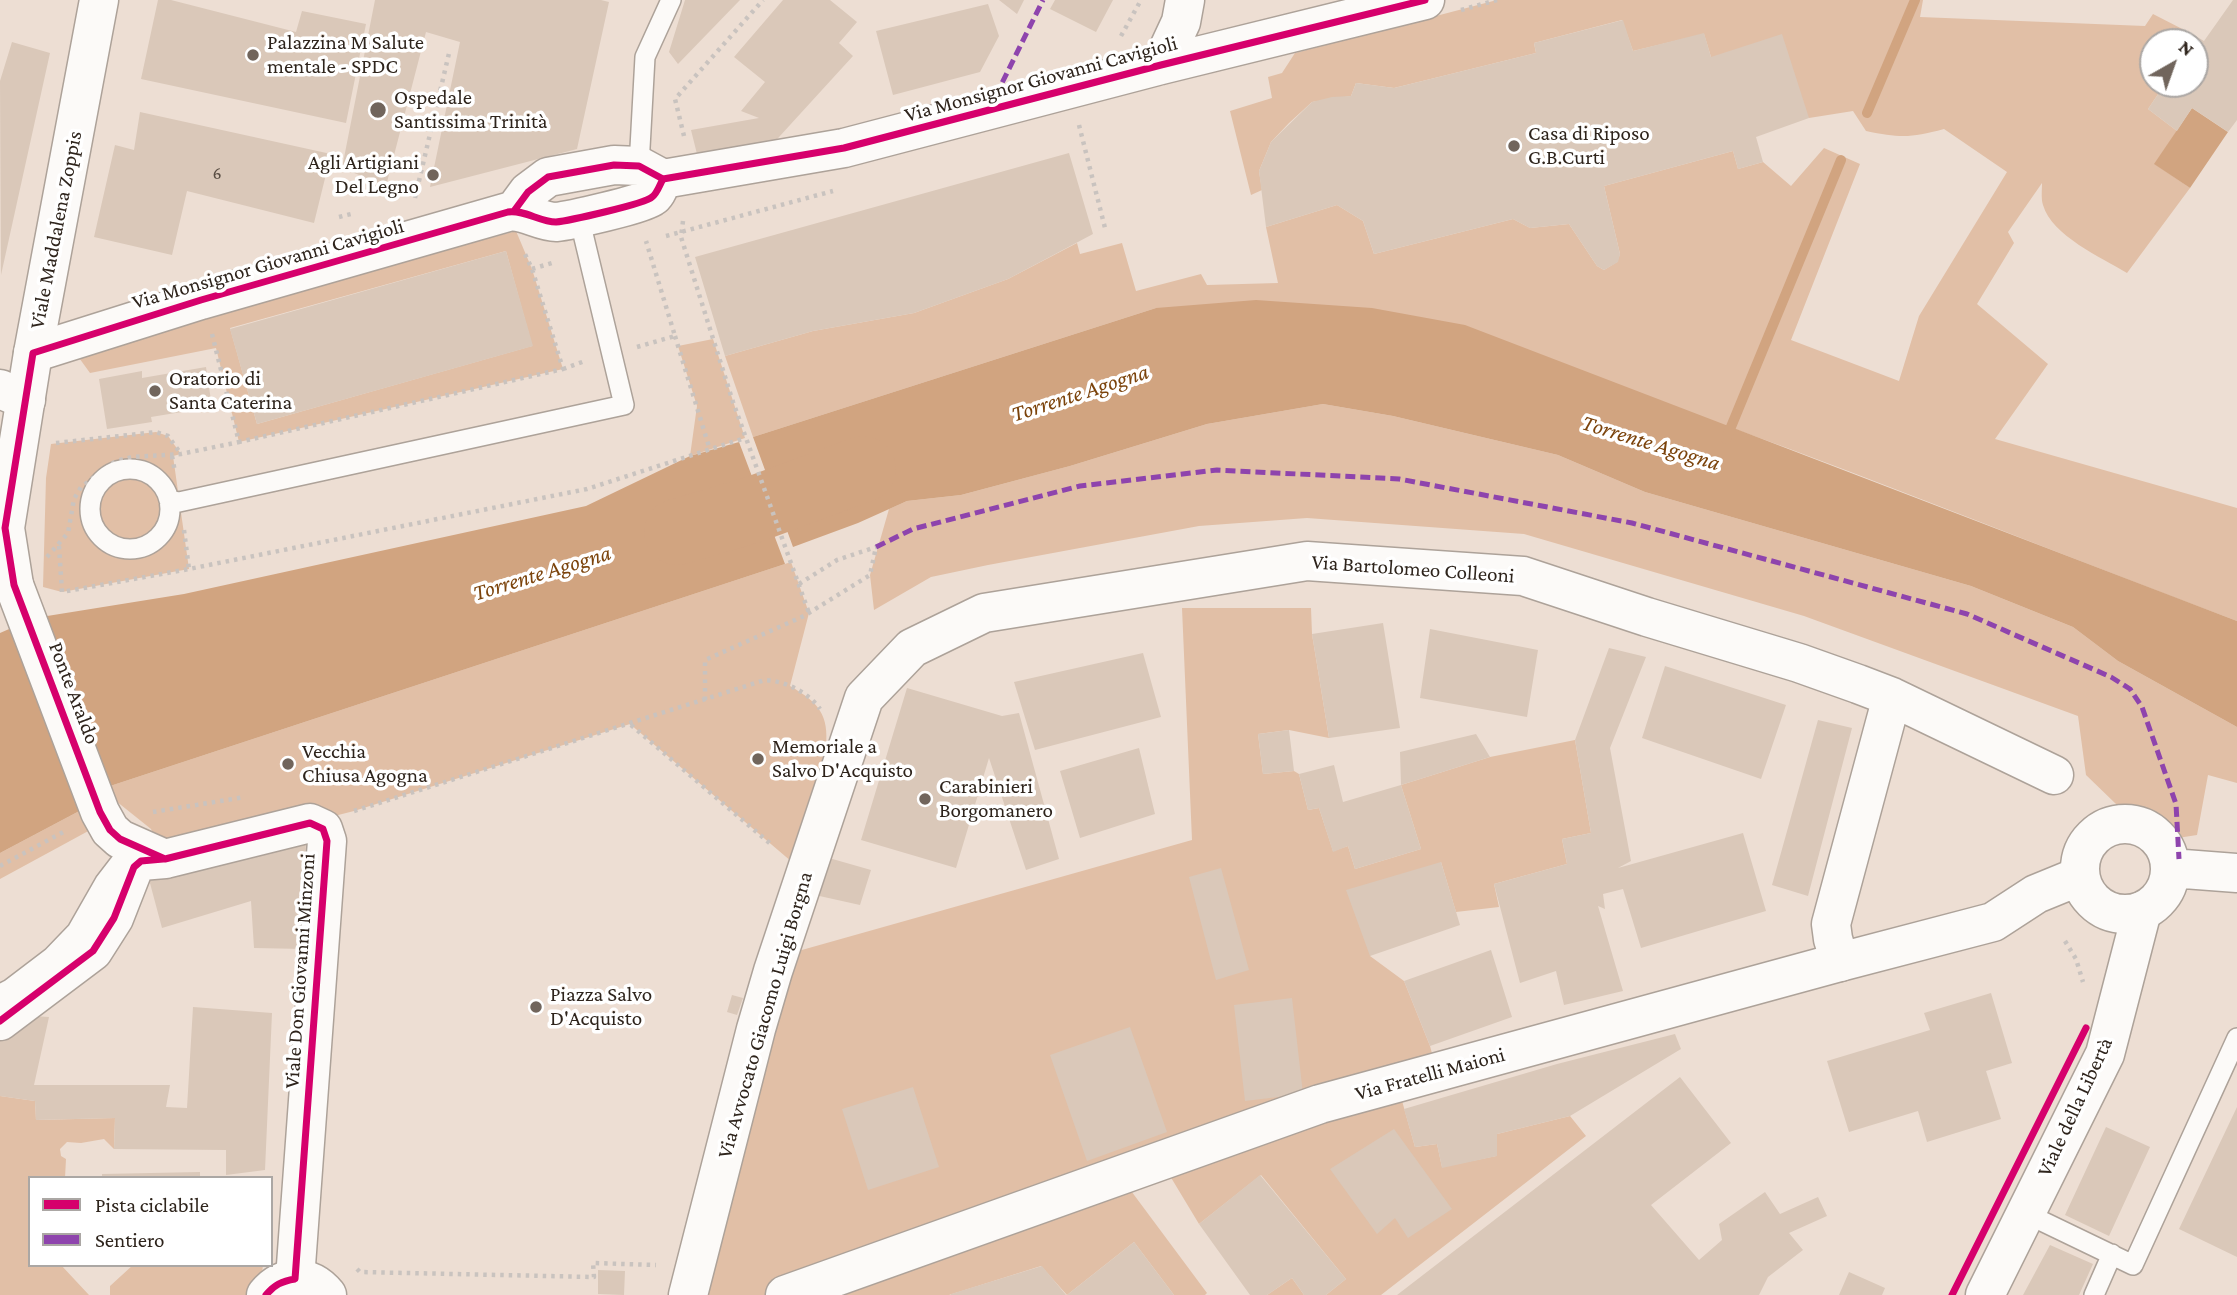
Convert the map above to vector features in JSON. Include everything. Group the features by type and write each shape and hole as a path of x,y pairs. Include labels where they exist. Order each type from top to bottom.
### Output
{"street":[{"name":"Viale Maddalena Zoppis","path":"14,585 5,528 13,394 33,354 99,0"},
{"path":"1161,65 1181,22 1185,0"},
{"name":"Via Monsignor Giovanni Cavigioli","path":"33,354 201,300 511,211 528,192 548,177 614,164 651,172 844,148 1161,65 1425,0"},
{"path":"511,211 557,222 629,206 652,197 651,172"},
{"name":"Via Bartolomeo Colleoni","path":"864,698 912,648 984,613 1307,561 1523,576 1799,663 1892,697 2054,775"},
{"name":"Ponte Araldo","path":"14,585 100,812"},
{"path":"1840,962 1831,924 1892,697"},
{"name":"Via Avvocato Giacomo Luigi Borgna","path":"677,1280 769,983 864,698"},
{"path":"100,812 110,830 120,839 150,851"},
{"name":"Viale Don Giovanni Minzoni","path":"0,1021 93,951 114,918 134,867 150,851 310,823 323,829 327,841 296,1290"},
{"path":"2123,824 2137,825 2154,833 2169,855 2171,868 2163,894 2154,904 2142,911 2128,914 2115,913 2092,899 2080,876 2085,847 2095,835 2108,827 2123,824"},
{"path":"2171,868 2237,873"},
{"name":"Via Fratelli Maioni","path":"785,1295 1320,1104 1993,922 2036,894 2080,876"},
{"name":"Viale della Libertà","path":"1985,1295 2105,1054 2142,911"}],"lane":[{"path":"651,172 645,57 671,0"},
{"path":"169,500 179,502 624,405 579,217"},
{"path":"133,468 156,478 169,500 170,512 160,536 151,544 139,548 114,546 94,529 90,517 93,492 109,474 121,469 133,468"},
{"path":"0,994 52,957 77,931 105,882 150,851"},
{"path":"2025,1213 2133,1265 2237,1038"},
{"path":"2094,1295 2112,1254"}],"path":[{"path":"415,198 450,49"},
{"path":"1079,125 1105,228"},
{"path":"511,211 563,369"},
{"path":"646,241 710,450"},
{"path":"532,269 563,260"},
{"path":"201,300 239,442"},
{"path":"633,348 675,336"},
{"path":"591,359 563,369 239,442 181,454 132,457 116,461 81,487 74,499 68,533 59,546 62,592 587,489 746,438"},
{"path":"733,402 809,613"},
{"path":"53,435 51,444 156,432 168,436 181,454"},
{"path":"184,530 189,569"},
{"path":"44,546 44,560"},
{"path":"705,700 705,660 809,613 870,575 876,547 837,560 799,584"},
{"path":"354,811 765,680 777,681 809,698 823,714"},
{"path":"630,724 782,854"},
{"path":"0,866 100,812"},
{"path":"2065,942 2076,958 2084,987"},
{"path":"360,1272 594,1277 593,1264 677,1280"}],"shaded area":[{"path":"1497,0 1923,0 1920,17 2145,26 2153,14 2180,28 2139,28 2139,98 2155,98 2148,109 2177,131 2155,164 2190,188 2127,273 2079,245 2056,226 2043,205 2042,183 2008,232 2014,243 1977,304 2048,364 1995,439 2237,508 2237,621 1724,425 1156,308 753,437 725,356 813,331 914,313 1008,279 1077,243 1080,254 1122,243 1136,291 1201,274 1207,285 1278,283 1266,227 1337,205 1363,221 1374,254 1513,219 1530,228 1569,224 1597,266 1604,270 1617,262 1620,254 1604,186 1733,151 1738,169 1763,162 1791,186 1824,148 1860,164 1791,340 1899,381 1919,316 2007,172 1944,129 1897,136 1866,131 1853,111 1809,118 1711,57 1704,34 1633,51 1622,20 1534,43 1536,53 1394,88 1356,83 1351,96 1312,102 1271,142 1259,171 1262,190 1251,195 1230,111 1272,98 1268,77 1282,73 1295,53"},
{"path":"516,231 532,269 563,369 239,442 216,348 90,373 77,355","holes":["506,251 532,346 257,424 230,328"]},
{"path":"713,339 745,438 690,456 697,406 678,346"},
{"path":"1323,404 1393,416 1558,455 1645,492 1971,586 2073,627 2118,661 2237,727 2237,783 2208,775 2197,835 2158,841 2154,833 2145,832 2086,775 2078,716 1804,616 1524,534 1307,518 1199,526 931,577 874,610 870,575 889,509 907,501 961,495 1070,466 1207,424"},
{"path":"156,432 168,436 181,454 173,456 189,569 62,592 43,587 46,478 51,444"},
{"path":"791,562 809,613 790,686 815,704 824,718 827,736 826,748 792,862 630,724 354,811 165,859 151,829 101,789"},
{"path":"1182,608 1311,608 1312,634 1329,738 1289,730 1258,734 1263,774 1294,771 1299,774 1308,810 1319,808 1333,851 1348,846 1355,869 1421,849 1401,785 1490,757 1575,740 1591,833 1562,839 1567,864 1494,884 1499,907 1456,912 1441,862 1370,956 1404,981 1430,1046 1437,1072 1397,1083 1415,1147 1437,1144 1442,1167 1496,1156 1497,1134 1570,1116 1586,1136 1381,1295 1326,1295 1346,1279 1261,1175 1199,1224 1161,1161 1120,1176 1207,1293 1205,1295 1174,1295 1134,1242 1067,1295 1041,1266 949,1295 845,1295 841,1276 785,1295 688,1295 777,957 1192,840"},
{"path":"85,808 92,829 0,879 0,853"},
{"path":"0,1096 35,1101 36,1120 115,1118 114,1149 104,1139 81,1143 67,1142 60,1149 61,1156 66,1159 65,1176 28,1176 28,1267 63,1267 89,1295 0,1295"},
{"path":"131,1267 263,1267 259,1295 110,1295 110,1286"},
{"path":"1292,1278 1304,1295 1267,1295"}],"water":[{"path":"2192,108 2228,132 2190,188 2154,164"},
{"path":"1256,300 1372,308 1465,325 2237,621 2237,727 2118,661 2073,627 1971,586 1645,492 1558,455 1393,416 1323,404 1207,424 1070,466 961,495 907,501 793,547 753,437 1156,308"},
{"path":"739,442 785,564 101,789 41,617 184,594 586,506 690,456"},
{"path":"16,626 85,808 0,853 0,633"}],"building":[{"name":"Palazzina M Salute mentale - SPDC","path":"158,0 171,0 296,32 302,11 366,24 346,123 141,79"},
{"path":"375,0 609,2 577,149 430,187 460,42 426,32 386,186 342,168"},
{"path":"685,0 740,0 678,64 669,52"},
{"path":"783,0 830,0 857,22 839,43 853,56 769,148 699,162 691,130 759,118 741,111 765,82 734,57"},
{"path":"999,0 1024,0 1017,14"},
{"path":"1055,0 1113,0 1096,32 1050,9"},
{"path":"2233,0 2237,0 2237,120 2228,132 2192,108 2177,131 2148,109 2155,98 2209,98 2209,34"},
{"path":"988,4 999,36 980,72 893,95 876,31"},
{"name":"Casa di Riposo G.B.Curti","path":"1623,20 1633,51 1704,33 1711,57 1782,34 1809,118 1756,137 1763,162 1738,169 1733,151 1604,186 1620,254 1618,262 1604,270 1597,266 1569,224 1530,228 1513,219 1374,254 1363,221 1337,205 1266,227 1259,171 1271,142 1312,102 1351,96 1356,83 1394,88 1536,53 1534,43"},
{"path":"12,42 50,53 1,275 0,81"},
{"path":"140,112 331,154 314,223 187,191 172,255 94,237 115,145 134,150"},
{"path":"1069,153 1093,234 1008,279 914,313 813,331 725,356 695,257"},
{"path":"506,251 533,346 257,424 230,329"},
{"name":"Oratorio di Santa Caterina","path":"206,367 212,407 151,417 152,422 107,429 99,379 142,371 142,378"},
{"path":"1383,623 1400,728 1329,738 1312,634"},
{"path":"1430,629 1538,650 1527,717 1420,698"},
{"path":"1609,648 1646,657 1610,748 1631,861 1618,868 1743,833 1766,911 1641,948 1623,889 1603,894 1605,909 1598,906 1623,991 1564,1005 1556,971 1520,983 1494,884 1567,864 1562,839 1591,833 1575,740"},
{"path":"1143,653 1161,717 1035,750 1014,682"},
{"path":"1665,666 1786,705 1761,779 1642,738"},
{"name":"Carabinieri Borgomanero","path":"907,688 1002,716 1019,713 1059,859 1026,870 989,758 956,868 861,840"},
{"path":"1818,720 1852,728 1808,896 1772,885"},
{"path":"1289,730 1294,771 1263,774 1258,734"},
{"path":"1476,734 1490,757 1401,785 1400,752"},
{"path":"1139,748 1155,814 1080,838 1060,771"},
{"path":"1334,765 1343,802 1401,785 1421,849 1355,869 1348,846 1333,852 1319,808 1308,810 1299,774"},
{"path":"306,833 304,949 254,948 251,901 162,928 147,872"},
{"path":"829,858 871,870 860,905 815,895"},
{"path":"1441,862 1460,925 1370,956 1346,890"},
{"path":"1221,868 1249,970 1216,980 1189,877"},
{"path":"1491,950 1512,1017 1430,1046 1404,981"},
{"path":"1991,993 2012,1063 1986,1071 2001,1119 1927,1142 1918,1111 1849,1132 1827,1061 1930,1030 1924,1013"},
{"path":"732,995 743,998 737,1015 727,1012"},
{"path":"1292,998 1303,1094 1245,1101 1234,1005"},
{"path":"193,1007 272,1013 265,1170 226,1175 226,1150 114,1149 115,1118 36,1120 35,1101 0,1096 0,1028 17,1015 49,1017 34,1085 170,1085 166,1107 187,1108"},
{"path":"1130,1027 1167,1132 1087,1161 1050,1055"},
{"path":"1675,1034 1681,1049 1570,1116 1497,1134 1497,1156 1442,1168 1437,1144 1415,1147 1404,1109 1557,1064"},
{"path":"1680,1077 1731,1143 1651,1205 1699,1260 1722,1240 1719,1224 1765,1192 1780,1214 1818,1197 1827,1216 1789,1233 1803,1250 1768,1277 1759,1295 1397,1295"},
{"path":"913,1087 939,1167 868,1190 842,1109"},
{"path":"2237,1107 2237,1257 2179,1229"},
{"path":"2106,1127 2150,1147 2109,1236 2065,1215"},
{"path":"1394,1129 1452,1209 1408,1238 1395,1218 1377,1234 1330,1169"},
{"path":"200,1172 200,1176 102,1176"},
{"path":"1260,1175 1346,1279 1326,1295 1304,1295 1292,1278 1267,1295 1250,1295 1199,1224"},
{"path":"1134,1242 1174,1295 1067,1295"},
{"path":"2050,1245 2093,1264 2079,1295 2023,1295"},
{"path":"1042,1266 1066,1295 951,1295 951,1294"},
{"path":"598,1270 625,1271 624,1295 598,1294"},
{"path":"1849,1272 1885,1288 1882,1295 1839,1295"}],"waterway":[{"path":"1867,113 1915,0"},
{"path":"1726,439 1841,160"},
{"name":"Torrente Agogna","path":"677,532 752,510 863,469"}],"marked path":[{"path":"991,110 1043,0"},
{"path":"876,547 913,529 1080,486 1217,470 1399,479 1632,523 1967,614 2111,677 2130,689 2142,707 2176,804 2179,859"}],"cycle path":[{"path":"663,179 844,148 1161,65 1425,0"},
{"path":"266,1295 279,1284 295,1279 327,841 323,829 310,823 165,859 120,839 110,830 100,812 14,585 5,528 33,353 201,300 508,212 520,212 556,222 621,208 652,197 663,179 639,166 614,165 548,177 528,192 514,211"},
{"path":"0,1021 93,951 114,918 134,867 141,861 163,859"},
{"path":"1952,1295 2086,1028"}],"place":[{"name":"Palazzina M Salute mentale - SPDC","path":"253,55"},
{"name":"Ospedale Santissima Trinità","path":"378,110"},
{"name":"Casa di Riposo G.B.Curti","path":"1514,146"},
{"name":"Agli Artigiani Del Legno","path":"433,175"},
{"name":"Oratorio di Santa Caterina","path":"155,391"},
{"name":"Memoriale a Salvo D'Acquisto","path":"758,759"},
{"name":"Vecchia Chiusa Agogna","path":"288,764"},
{"name":"Carabinieri Borgomanero","path":"925,799"},
{"name":"Piazza Salvo D'Acquisto","path":"536,1007"}]}
